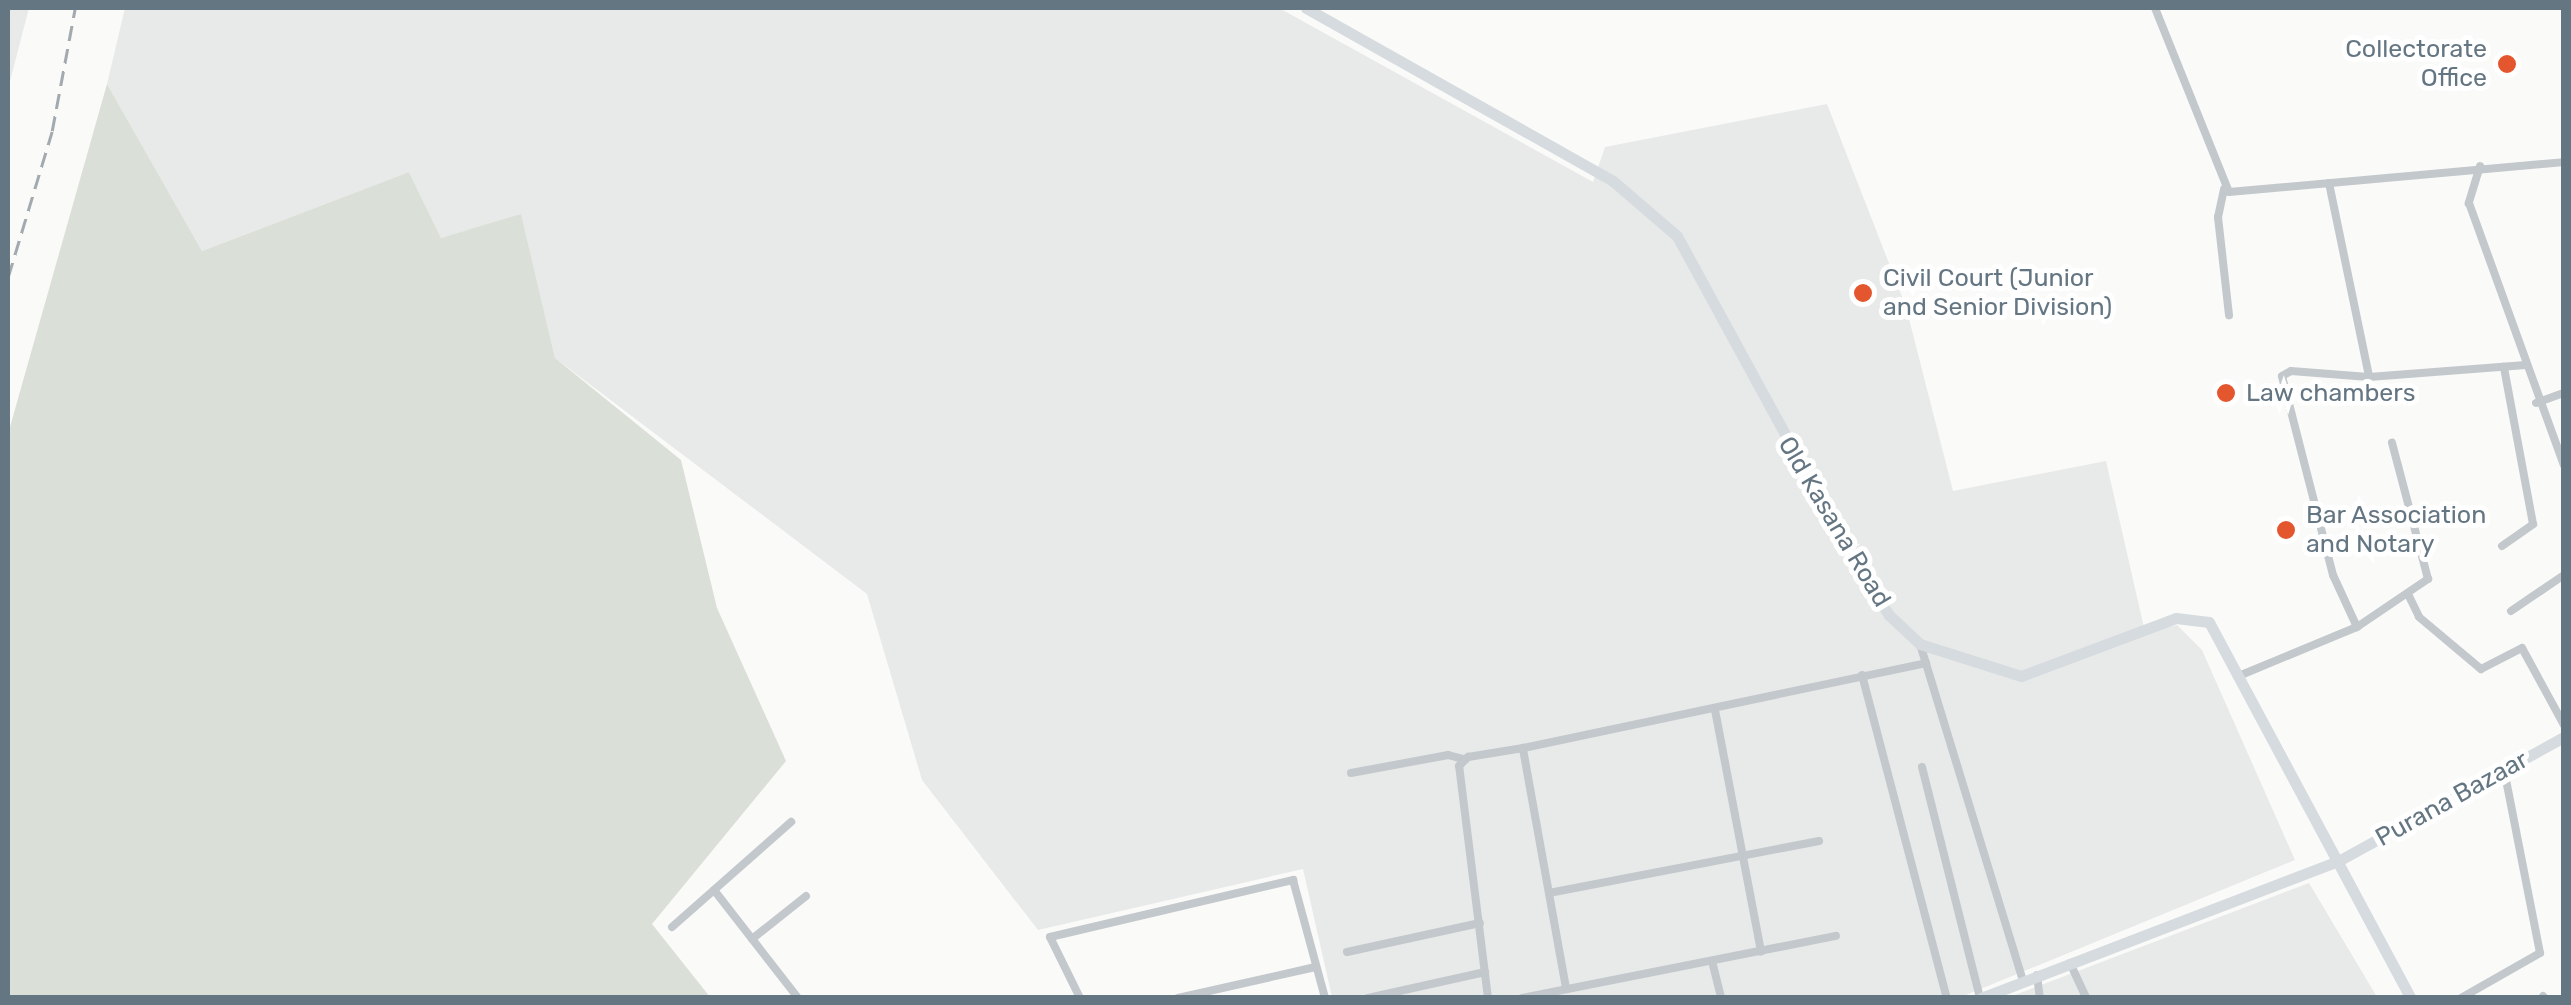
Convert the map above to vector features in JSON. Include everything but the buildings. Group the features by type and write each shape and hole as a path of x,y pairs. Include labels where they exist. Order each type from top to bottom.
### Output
{"street":[{"name":"Old Kasana Road","path":"1306,8 1613,181 1677,236 1857,566 1888,615 1920,644 2020,676 2164,622 2199,617 2218,634 2411,998"},
{"path":"2155,8 2224,188 2218,217 2228,315"},
{"path":"2224,188 2329,183 2480,166 2564,162"},
{"path":"2480,166 2469,203 2536,403 2564,465"},
{"path":"2329,183 2369,377"},
{"path":"2356,627 2333,576 2282,376 2291,370 2369,377 2526,365"},
{"path":"2502,546 2532,524 2504,367"},
{"path":"2536,403 2564,393"},
{"path":"2241,675 2356,627 2429,576 2392,443"},
{"path":"2510,612 2564,575"},
{"path":"2408,594 2419,617 2481,669 2522,648 2564,725"},
{"path":"1920,644 2023,980"},
{"path":"1351,772 1442,756 1463,759 1523,748 1926,663"},
{"path":"1862,676 1947,998"},
{"path":"1714,710 1761,952"},
{"name":"Purana Bazaar","path":"1980,998 2340,860 2564,736"},
{"path":"1523,748 1566,988"},
{"path":"1463,759 1488,998"},
{"path":"1922,767 1980,998"},
{"path":"2461,998 2540,953 2504,769"},
{"path":"672,928 792,822"},
{"path":"1549,893 1820,841"},
{"path":"1080,998 1050,937 1293,880 1325,998"},
{"path":"714,890 798,998"},
{"path":"752,940 806,896"},
{"path":"1347,952 1480,923"},
{"path":"1522,998 1836,936"},
{"path":"1712,961 1721,998"},
{"path":"2070,964 2086,998"},
{"path":"1178,998 1316,968"},
{"path":"1368,998 1486,972"},
{"path":"2037,976 2040,998"}],"shaded area":[{"path":"8,8 29,8 8,89"},
{"path":"125,8 1279,8 1593,182 1605,147 1827,104 1906,307 1953,491 2106,461 2145,632 2177,625 2202,650 2295,860 1961,997 1332,997 1303,869 1038,930 922,780 867,594 555,358 521,215 441,238 409,172 202,251 107,84"},
{"path":"107,84 202,251 409,172 441,238 521,214 555,358 681,460 717,608 786,761 652,924 710,997 8,997 8,434"},
{"path":"2309,883 2377,997 2007,998"}],"railway":[{"path":"8,277 52,131 75,8"}],"place":[{"name":"Collectorate Office","path":"2507,64"},
{"name":"Civil Court (Junior and Senior Division)","path":"1863,293"},
{"name":"Law chambers","path":"2226,393"},
{"name":"Bar Association and Notary","path":"2286,530"}]}
